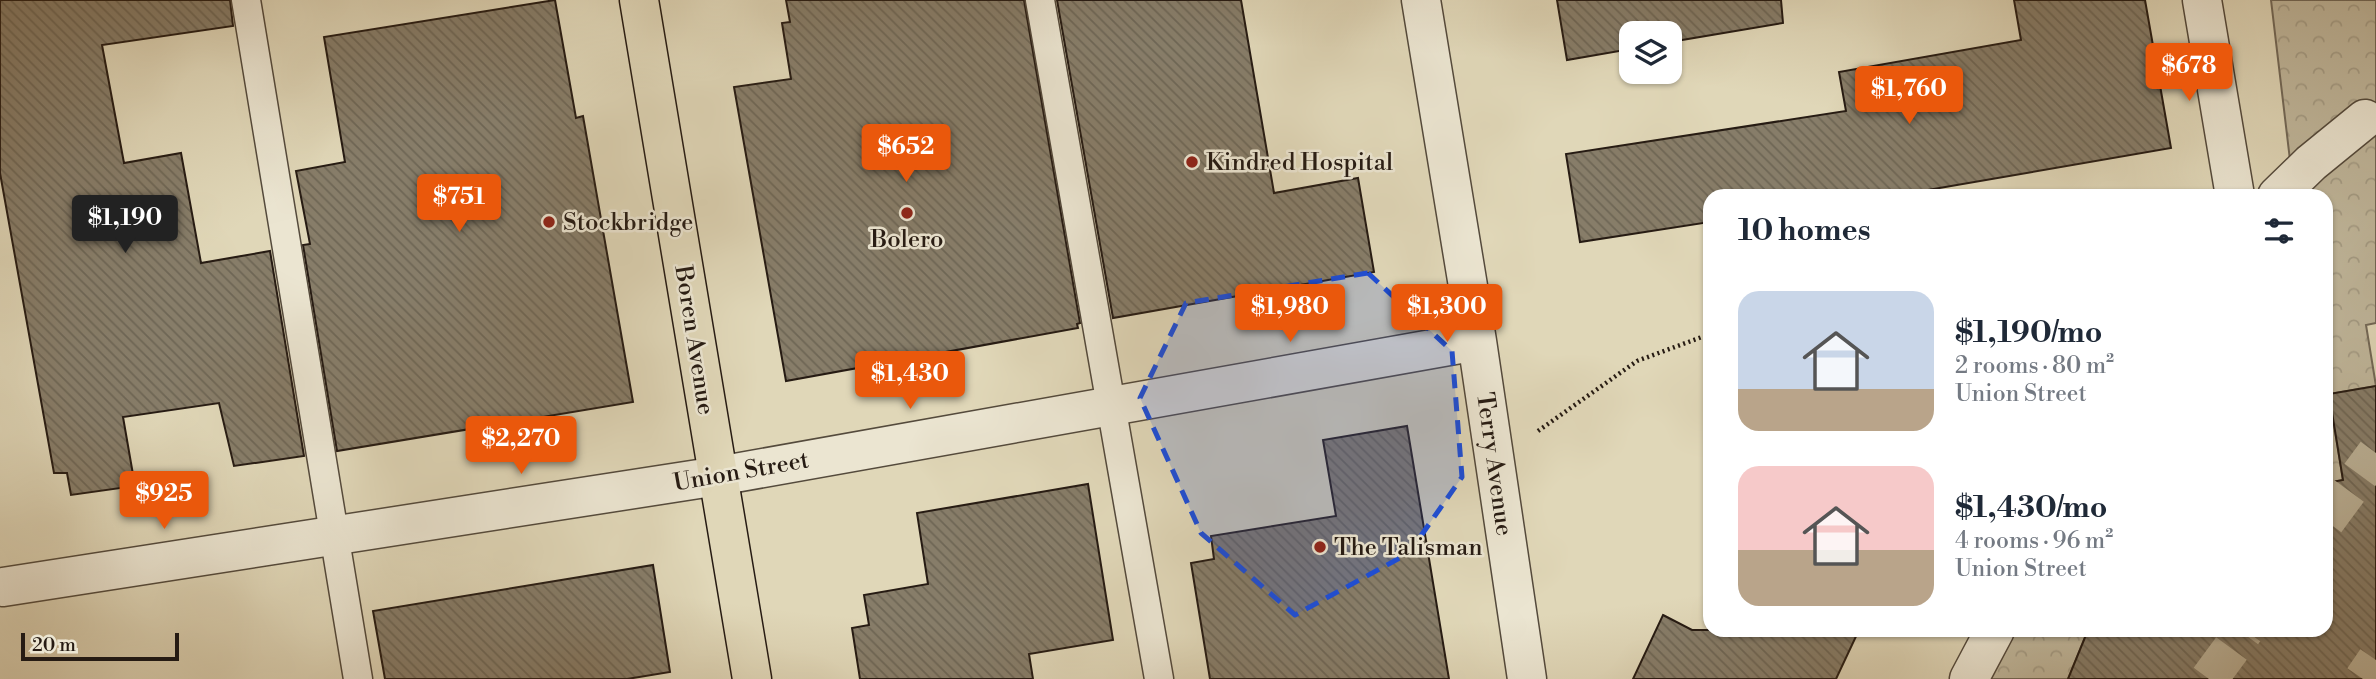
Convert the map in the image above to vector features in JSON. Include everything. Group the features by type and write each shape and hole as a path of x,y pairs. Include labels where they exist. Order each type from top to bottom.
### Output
{"main road":[{"name":"Boren Avenue","path":"639,0 752,679"}],"street":[{"name":"Terry Avenue","path":"1421,0 1477,341 1527,679"},
{"path":"2202,0 2234,189"},
{"path":"2284,189 2311,163 2365,119"},
{"name":"Union Street","path":"1,590 333,535 718,476 1477,341"},
{"path":"1969,679 1992,637"}],"lane":[{"path":"246,0 358,679"},
{"path":"1040,0 1159,679"}],"path":[{"path":"1530,433 1538,431 1637,361 1703,337"}],"highlighted area":[{"path":"1368,273 1452,351 1462,477 1409,553 1295,615 1201,533 1140,398 1186,303"}],"green space":[{"path":"2271,0 2376,0 2376,323 2366,325 2376,386 2333,393 2333,189 2276,189 2292,177"},
{"path":"2333,419 2343,480 2333,482"},
{"path":"1988,637 2085,637 2068,679 1965,679"}],"building":[{"path":"0,0 230,0 233,26 102,45 124,163 181,153 201,263 270,251 304,456 234,466 219,403 123,417 135,486 71,495 67,473 54,473 0,173"},
{"path":"555,0 576,118 583,116 633,402 337,451 303,245 310,244 296,171 345,162 324,37"},
{"name":"Bolero","path":"786,0 1024,0 1080,323 1077,324 1078,328 786,381 734,87 791,79 782,23 790,22"},
{"name":"Kindred Hospital","path":"1057,0 1241,0 1274,193 1358,178 1374,272 1113,318"},
{"path":"1557,0 1781,0 1783,23 1682,40 1682,21 1619,21 1619,51 1567,60"},
{"path":"2014,0 2145,0 2171,148 1934,189 1703,189 1703,223 1580,242 1566,154 1846,111 1839,72 2021,40"},
{"path":"2376,386 2376,679 2068,679 2085,637 2333,637 2333,482 2343,480 2333,419 2333,393"},
{"name":"The Talisman","path":"1407,426 1449,679 1210,679 1191,563 1214,559 1211,536 1336,516 1323,440"},
{"path":"1088,484 1113,640 1029,654 1033,679 860,679 852,628 869,625 864,595 928,584 917,513"},
{"path":"653,565 670,672 627,679 385,679 373,611"},
{"path":"1663,615 1692,630 1703,630 1703,637 1856,637 1836,679 1633,679"}],"tunnel":[{"path":"2333,511 2376,453"},
{"path":"2209,679 2240,637"},
{"path":"2363,679 2376,660"}],"place":[{"name":"Kindred Hospital","path":"1192,162"},
{"name":"Bolero","path":"907,213"},
{"name":"Stockbridge","path":"549,222"},
{"name":"The Talisman","path":"1320,547"}]}
